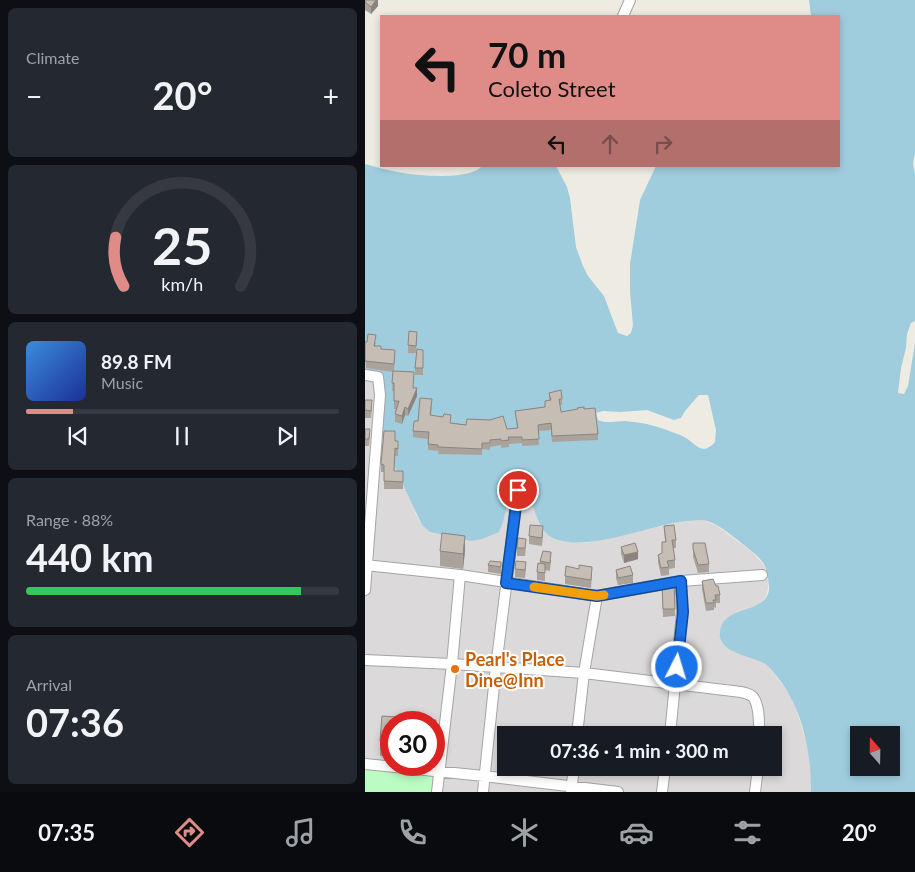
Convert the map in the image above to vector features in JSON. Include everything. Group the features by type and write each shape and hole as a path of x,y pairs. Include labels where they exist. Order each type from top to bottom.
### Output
{"street":[{"path":"623,15 630,0"},
{"path":"365,375 378,377 380,395 370,452 365,590"},
{"path":"483,792 518,490"},
{"path":"366,565 460,575 597,596 681,581 762,575"},
{"path":"445,722 460,575"},
{"path":"671,726 683,612 681,581"},
{"path":"578,726 584,673 597,596"},
{"path":"365,660 584,673 723,689 750,695 755,703 758,726"},
{"path":"365,764 380,765"},
{"path":"445,772 572,789 618,792"},
{"path":"437,792 439,776"},
{"path":"572,789 573,776"},
{"path":"662,792 664,776"},
{"path":"755,792 757,776"}],"shaded area":[{"path":"365,373 378,373 391,455 416,515 422,525 430,532 438,534 505,516 509,491 514,482 520,481 546,534 561,541 587,543 679,522 703,520 717,526 752,552 764,565 769,584 766,597 759,604 741,611 719,632 721,640 726,646 738,653 757,659 768,666 790,695 807,744 811,792 365,792"}],"green space":[{"path":"365,770 380,771 380,776 433,776 432,792 365,792"}],"water":[{"path":"809,0 915,0 915,153 913,163 915,175 915,321 911,323 907,334 898,393 904,394 908,386 915,343 915,792 811,792 811,777 804,732 794,703 787,690 767,665 730,650 720,638 720,629 726,620 733,614 759,604 766,598 769,590 764,564 756,555 717,525 703,520 688,521 596,541 578,543 561,541 545,532 520,481 514,482 511,488 504,520 499,532 471,541 430,532 422,525 397,472 381,431 383,390 365,373 365,164 398,172 433,176 457,175 480,167 557,167 567,187 570,198 576,247 583,266 588,276 604,296 618,333 627,336 631,333 633,325 630,264 640,200 656,167 840,167 840,15 811,15","holes":["699,395 708,395 716,430 715,442 703,449 681,435 662,428 625,421 601,421 598,420 596,413 603,411 647,410 674,420 681,418"]}],"building":[{"path":"366,0 376,0 371,7 365,2"},
{"path":"409,331 417,332 416,346 408,345"},
{"path":"368,334 376,335 374,346 381,346 381,349 395,350 394,364 365,361 365,342 367,342"},
{"path":"417,349 423,350 423,368 415,368"},
{"path":"393,371 414,372 413,388 417,388 408,409 405,407 402,416 395,414 399,401 394,401"},
{"path":"561,390 562,399 559,399 561,412 584,407 584,409 595,408 598,434 552,436 551,423 538,425 539,439 522,440 522,437 508,437 509,440 490,440 490,443 482,443 482,449 438,447 438,445 428,444 429,432 413,431 414,421 418,421 420,398 432,399 430,415 443,417 444,414 451,415 450,423 466,425 467,419 490,420 503,416 507,429 518,428 515,411 545,407 545,401 551,400 549,393"},
{"path":"365,400 372,400 371,411 365,410"},
{"path":"365,429 370,429 369,439 365,439"},
{"path":"384,431 395,431 395,441 398,441 398,449 395,448 394,471 403,471 403,482 384,481 384,465 381,464"},
{"path":"530,525 543,526 542,538 529,536"},
{"path":"674,525 676,540 672,540 675,560 667,561 669,567 661,568 658,555 662,553 662,542 666,542 664,526"},
{"path":"442,533 465,536 463,554 440,551"},
{"path":"518,538 526,539 525,548 517,548"},
{"path":"635,543 638,552 624,555 621,547"},
{"path":"693,543 705,543 709,564 698,565"},
{"path":"543,551 551,552 550,563 540,561"},
{"path":"490,561 501,562 501,567 488,565"},
{"path":"516,561 526,562 525,570 515,569"},
{"path":"538,563 545,564 545,573 537,572"},
{"path":"579,565 592,567 591,580 565,576 566,566 579,569"},
{"path":"630,566 633,575 618,578 616,570"},
{"path":"713,579 716,586 718,586 720,595 715,595 716,600 713,600 714,603 706,603 702,581"},
{"path":"674,582 675,609 663,609 662,584"}],"slow traffic":[{"path":"534,587 597,596 604,595"}],"place":[{"name":"Pearl's Place Dine@Inn","path":"455,669"}],"route":[{"path":"518,490 506,583 597,596 681,581 683,612 677,667"}]}
